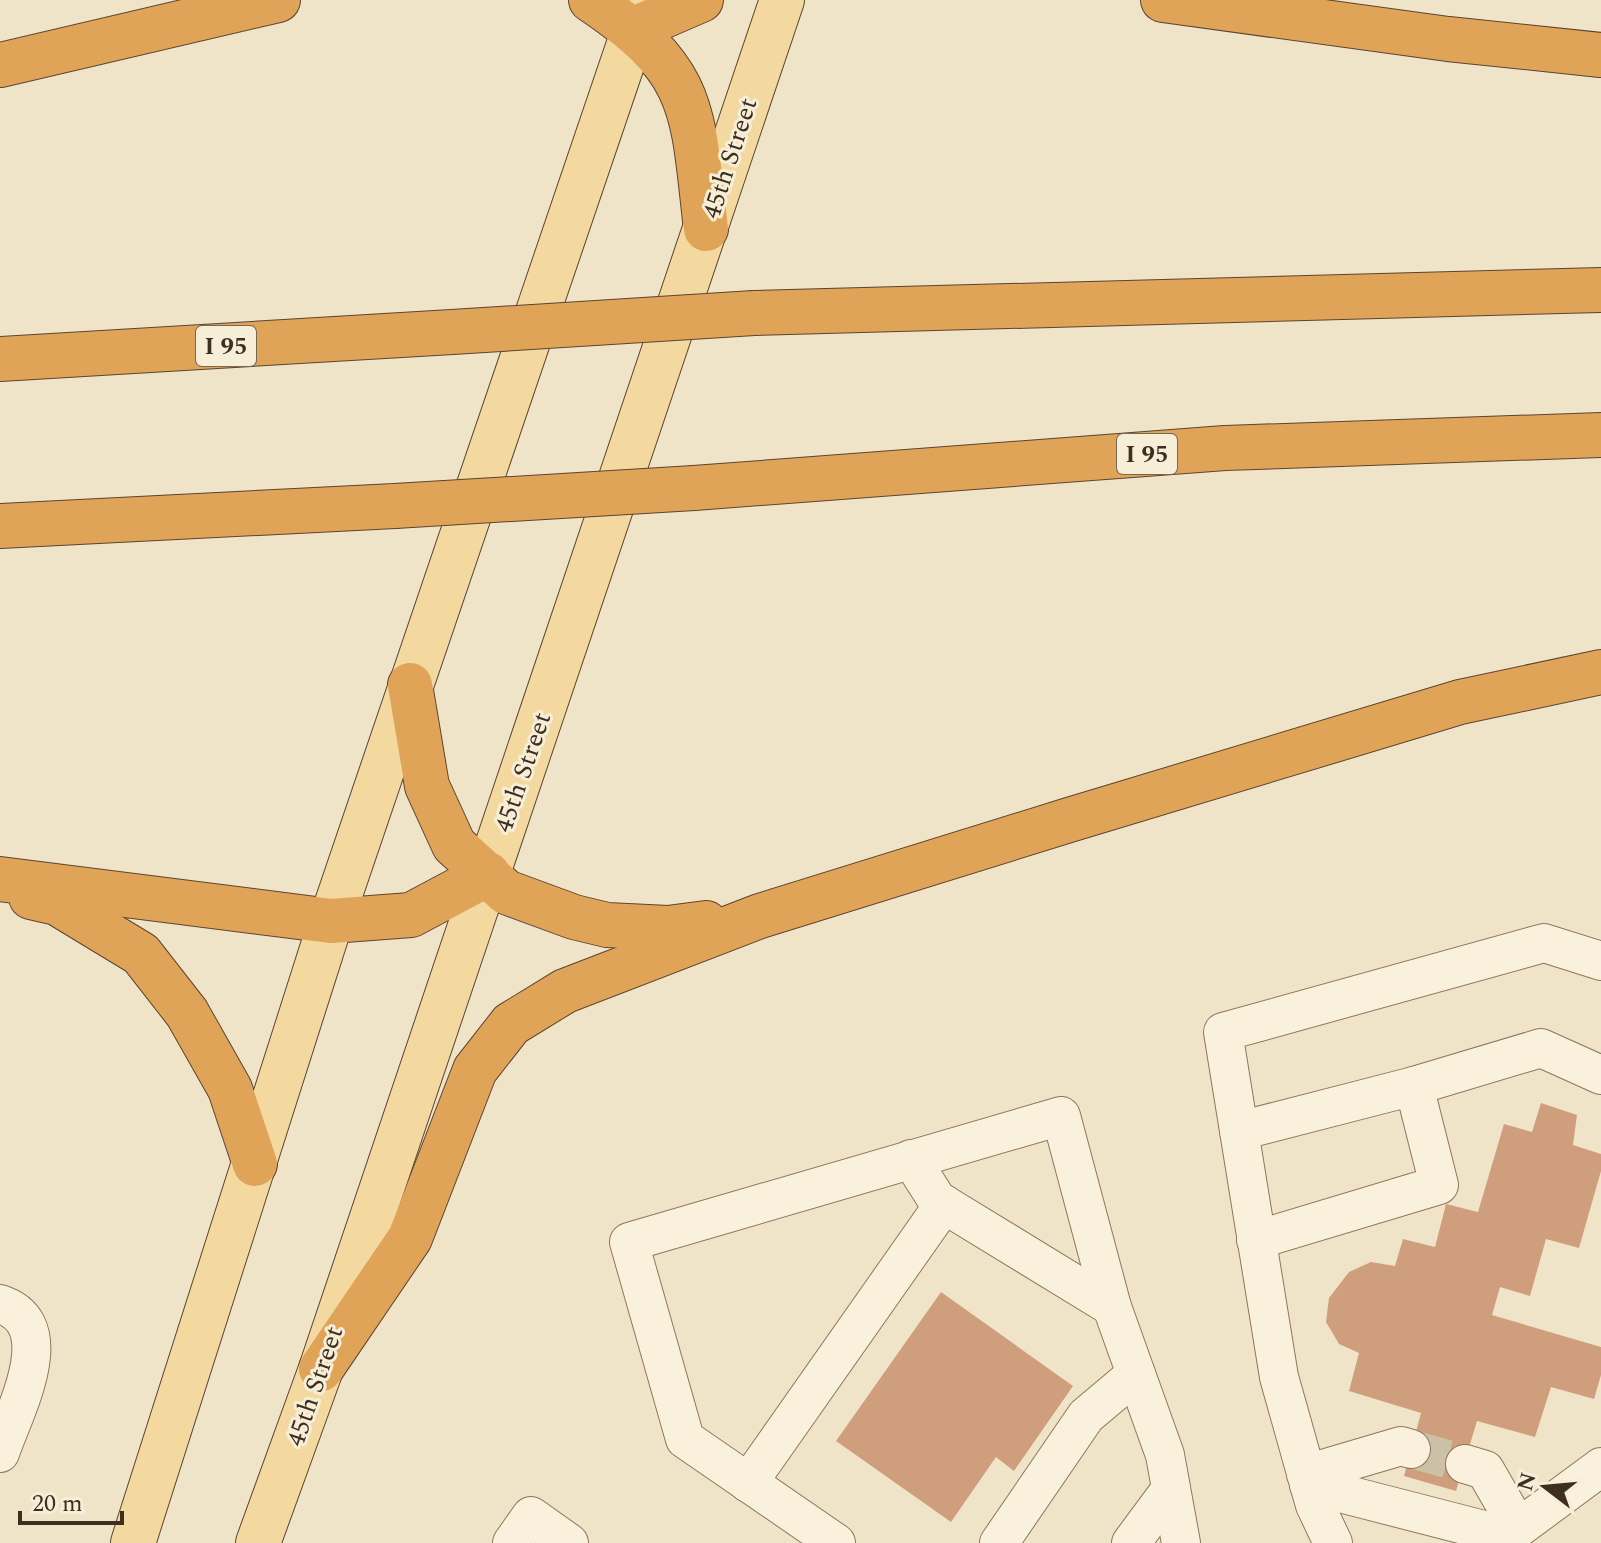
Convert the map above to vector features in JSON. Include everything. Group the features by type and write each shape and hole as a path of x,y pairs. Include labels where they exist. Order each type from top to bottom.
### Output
{"highway":[{"path":"0,65 278,0"},
{"path":"591,0 639,14 701,0"},
{"path":"1163,0 1448,39 1601,55"},
{"path":"639,14 679,83 694,123 706,229"},
{"name":"I 95","path":"0,359 754,313 1601,290"},
{"name":"I 95","path":"0,526 694,488 1225,448 1601,435"},
{"path":"321,1369 410,1238 475,1070 511,1024 565,991 760,916 1460,702 1601,672"},
{"path":"410,685 427,786 454,845 506,892 574,917 607,925 668,928 760,916"},
{"path":"0,879 331,921 411,915 488,874"},
{"path":"0,891 57,903 141,954 187,1013 230,1089 255,1164"}],"main road":[{"name":"45th Street","path":"258,1543 321,1369 782,0"},
{"path":"133,1543 331,921 639,14"}],"lane":[{"path":"1333,1543 1308,1479 1279,1377 1223,1032 1544,943 1601,961"},
{"path":"1239,1131 1414,1086 1541,1048 1601,1075"},
{"path":"1256,1240 1439,1185 1414,1086"},
{"path":"836,1543 685,1439 629,1242 1061,1116 1112,1307 1165,1455 1181,1543"},
{"path":"911,1159 937,1200 1112,1307"},
{"path":"748,1483 944,1204"},
{"path":"0,1304 11,1307 29,1323 34,1351 0,1453"},
{"path":"999,1543 1086,1416 1136,1374"},
{"path":"1308,1479 1401,1446 1411,1449"},
{"path":"1465,1464 1485,1470 1508,1535"},
{"path":"1508,1535 1601,1467"},
{"path":"1308,1479 1508,1535"},
{"path":"1131,1543 1171,1489"},
{"path":"512,1543 531,1516 569,1543"}],"building":[{"path":"1541,1103 1577,1115 1573,1145 1601,1154 1601,1171 1579,1248 1546,1239 1530,1296 1500,1287 1492,1315 1601,1347 1601,1375 1594,1399 1551,1387 1535,1437 1477,1421 1456,1491 1404,1476 1421,1413 1349,1391 1359,1353 1339,1344 1326,1322 1329,1298 1349,1272 1371,1262 1395,1266 1403,1239 1435,1247 1446,1204 1478,1212 1504,1124 1532,1132"},
{"path":"941,1292 1073,1386 1014,1471 996,1457 951,1522 836,1441"}],"tunnel":[{"path":"1411,1449 1465,1464"}]}
